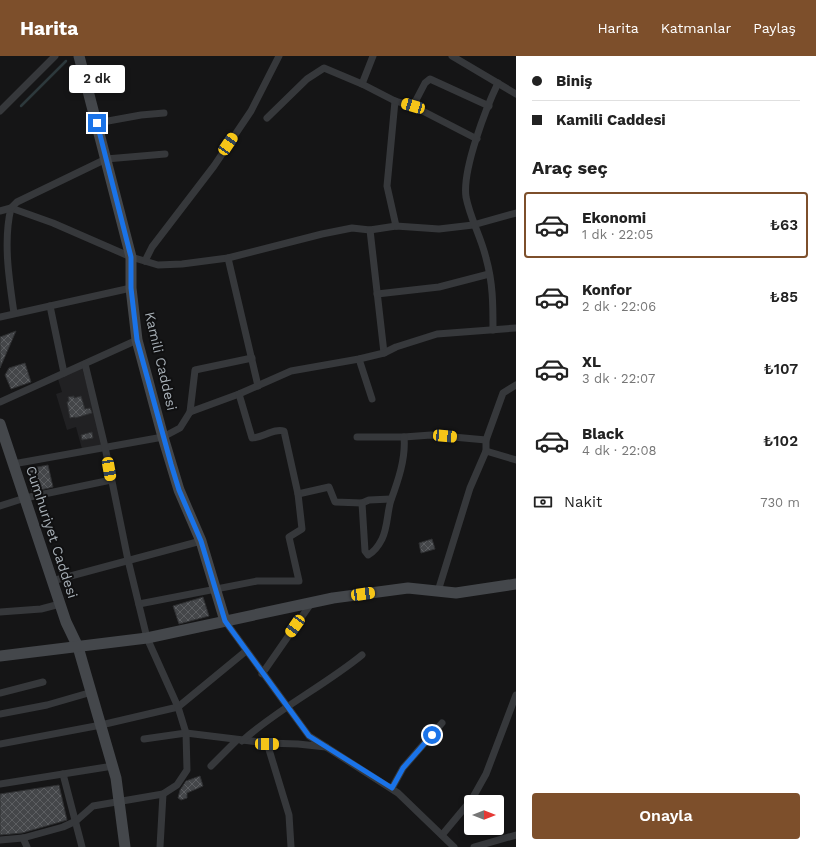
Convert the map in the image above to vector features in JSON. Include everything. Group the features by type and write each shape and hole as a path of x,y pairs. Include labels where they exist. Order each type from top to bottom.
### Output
{"main road":[{"name":"Kamili Caddesi","path":"80,57 131,257 131,288 137,340 179,490 201,541 225,621"},
{"name":"Cumhuriyet Caddesi","path":"0,424 66,622 78,647 92,692 113,766 120,802 125,847"},
{"path":"0,656 147,638 312,602 408,588 456,593 516,584"}],"street":[{"path":"0,111 55,56"},
{"path":"145,261 152,247 214,166 251,111 279,56"},
{"path":"362,84 373,56"},
{"path":"452,56 516,94"},
{"path":"267,118 307,79 324,68 362,84 395,101 413,106 477,139"},
{"path":"413,106 425,83 430,79 489,106"},
{"path":"493,330 493,287 486,257 474,225 466,196 466,182 477,139 498,83"},
{"path":"395,101 387,186 396,226"},
{"path":"97,123 141,115 164,113"},
{"path":"0,211 11,208 17,202 106,159 165,154"},
{"path":"11,208 53,223 131,257 158,265 182,264 228,258 322,234 352,228 370,230 396,226 439,229 474,225 516,213"},
{"path":"11,208 8,219 9,278 14,312"},
{"path":"370,230 384,353"},
{"path":"228,258 258,386"},
{"path":"377,294 439,287 489,274"},
{"path":"0,317 14,312 50,306 131,288"},
{"path":"50,306 64,373"},
{"path":"190,412 239,394 291,370 359,359 384,353 396,347 437,334 516,328"},
{"path":"0,402 137,340"},
{"path":"13,464 163,437 180,428 190,412 195,370 252,358"},
{"path":"359,359 372,399"},
{"path":"0,840 23,838 76,821 93,806 163,794 177,785 187,770 186,733 178,707 147,638 128,560 105,447 85,364"},
{"path":"438,591 470,488 486,451 486,440 503,393 516,385"},
{"path":"139,604 257,581 299,581 289,537 302,529 298,494 284,430 258,438 252,438 239,394"},
{"path":"357,437 404,437 431,435 486,440"},
{"path":"362,503 365,551 368,555 372,553 383,538 391,499 394,495 402,467 405,445 404,437"},
{"path":"486,451 516,460"},
{"path":"0,506 25,498 111,480"},
{"path":"298,494 329,487 336,502 362,503 369,500 391,499"},
{"path":"52,581 201,541"},
{"path":"262,674 312,602"},
{"path":"0,612 40,610 60,604"},
{"path":"225,621 262,674 309,736 392,788 454,847"},
{"path":"0,744 101,725 178,707 246,651"},
{"path":"211,766 239,740 341,672 362,655"},
{"path":"0,693 42,682"},
{"path":"0,714 46,705 92,692"},
{"path":"442,835 472,799 486,774 516,695"},
{"path":"392,788 403,768 442,723"},
{"path":"144,739 186,733 267,744 298,744 328,747"},
{"path":"267,744 289,815 291,847"},
{"path":"0,784 113,766"},
{"path":"63,774 82,847"},
{"path":"160,847 163,794"},
{"path":"474,847 516,835"},
{"path":"23,838 27,847"}],"shaded area":[{"path":"82,367 103,445 82,449 76,427 67,430 56,394 62,392 58,379"}],"building":[{"path":"16,331 0,368 0,337"},
{"path":"25,363 31,382 11,389 5,375 9,368"},
{"path":"74,396 74,398 81,396 85,409 90,408 92,413 70,418 67,402 69,401 68,397"},
{"path":"92,432 93,438 82,440 81,435"},
{"path":"48,465 53,487 32,492 27,469"},
{"path":"432,539 435,549 421,553 419,543"},
{"path":"203,597 209,616 179,624 173,606"},
{"path":"200,776 203,786 187,793 187,798 181,800 178,798 180,790 186,781"},
{"path":"59,785 67,820 22,833 0,835 0,794"}],"waterway":[{"path":"21,106 66,61"}],"route":[{"path":"97,123 131,257 131,288 137,340 179,490 201,541 225,621 262,674 309,736 345,757 392,788 403,768 432,735"}]}
